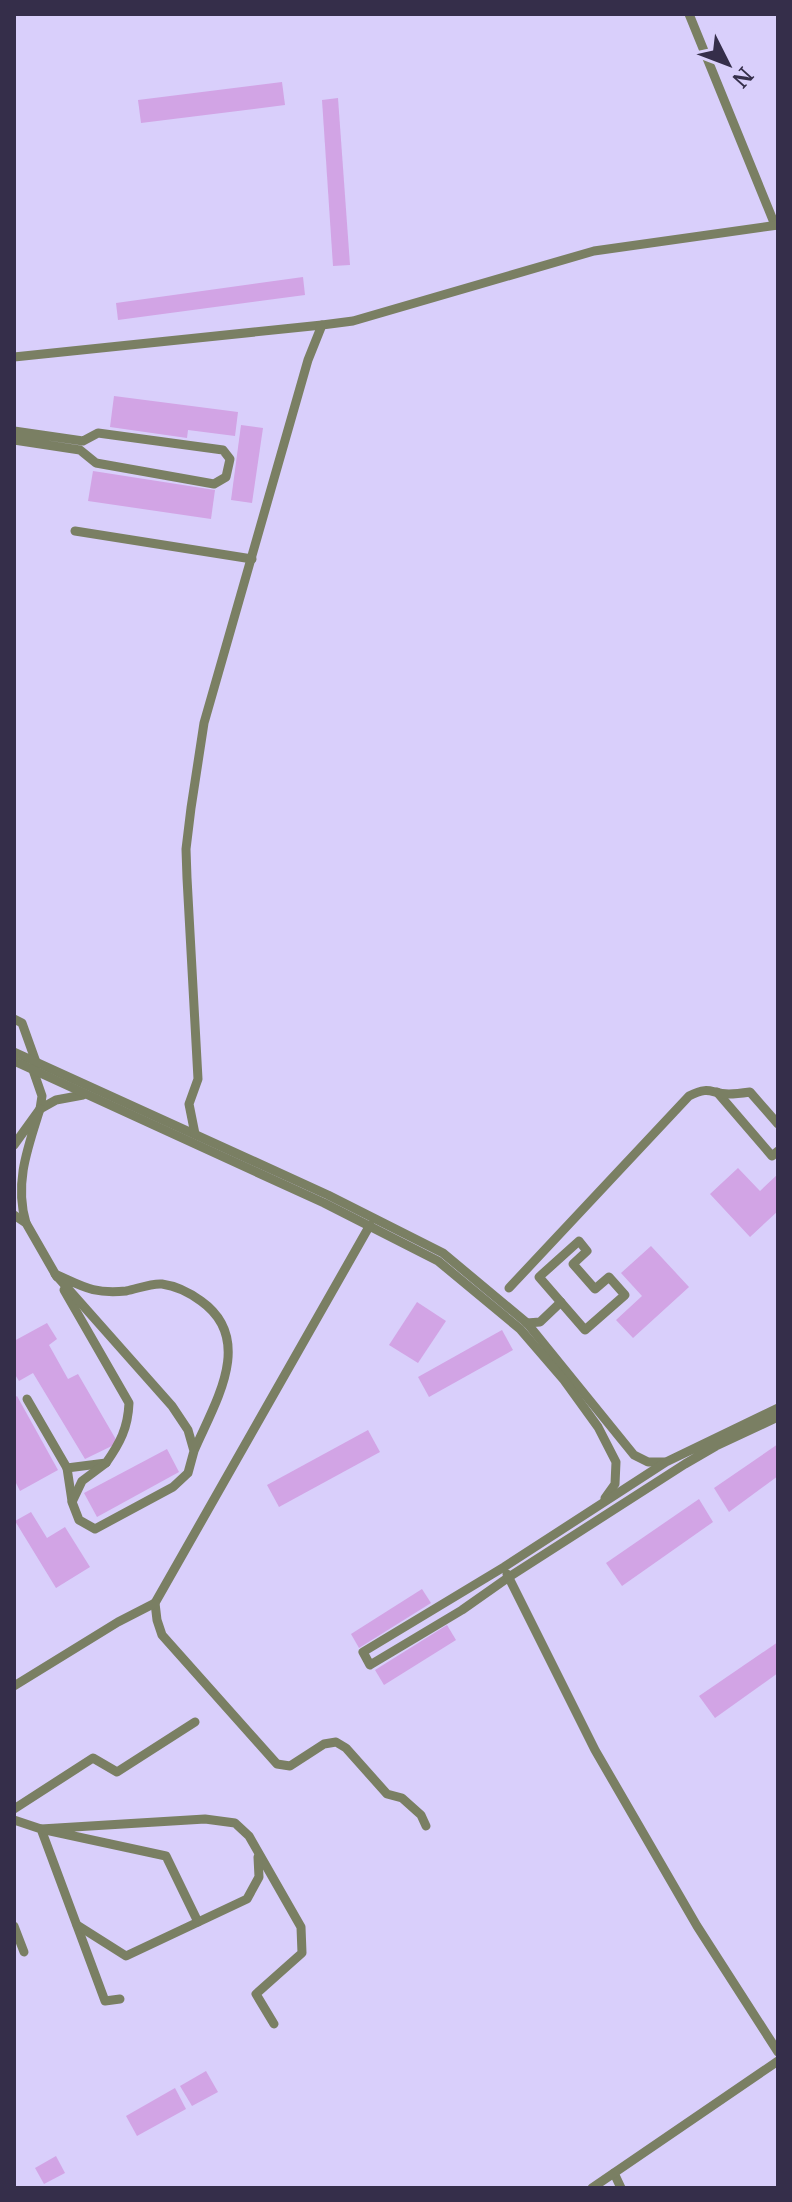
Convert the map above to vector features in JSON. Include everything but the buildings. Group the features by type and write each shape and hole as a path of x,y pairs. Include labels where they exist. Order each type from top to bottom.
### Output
{"lane":[{"path":"14,357 353,321 594,251 777,225 689,14"},
{"path":"195,1134 189,1104 198,1079 186,849 204,723 308,360 322,325"},
{"path":"14,431 83,441 98,433 223,450 230,459 226,477 214,484 96,463 80,450 14,440"},
{"path":"75,531 252,559"},
{"path":"14,1019 22,1023 42,1096 21,1171 21,1205 26,1223 129,1403 128,1422 122,1441 106,1463 82,1481 72,1502"},
{"path":"14,1052 87,1095 370,1225 438,1261 520,1329 564,1380 598,1427 616,1462 615,1484 603,1501"},
{"path":"14,1061 34,1066 195,1134 387,1223 443,1253 527,1323 634,1455 648,1462 666,1462"},
{"path":"504,1304 509,1288 689,1096 700,1090 714,1090 726,1095 750,1092 778,1124"},
{"path":"714,1090 772,1156 778,1151"},
{"path":"14,1145 40,1109 56,1100 87,1095"},
{"path":"14,1215 26,1223"},
{"path":"14,1686 155,1603 370,1225"},
{"path":"579,1241 587,1251 573,1264 595,1289 609,1277 625,1295 585,1330 561,1302 539,1277 579,1241"},
{"path":"55,1274 172,1406 188,1430 194,1451"},
{"path":"27,1399 67,1468 72,1502 79,1520 95,1529 173,1487 188,1473 228,1370 229,1342 221,1319 186,1291 161,1284 126,1291 95,1292 55,1274"},
{"path":"489,1291 509,1288"},
{"path":"527,1323 540,1322 561,1302"},
{"path":"539,1337 540,1322"},
{"path":"778,1408 666,1462 603,1501 506,1572 462,1610 370,1665 363,1652 506,1572 716,1446 778,1417"},
{"path":"67,1468 106,1463"},
{"path":"506,1572 595,1750 697,1926 778,2052"},
{"path":"155,1603 162,1635 277,1764 290,1766 324,1744 336,1742 346,1748 387,1794 402,1798 421,1815 426,1826"},
{"path":"14,1809 93,1758 117,1772 195,1722"},
{"path":"41,1829 205,1819 235,1823 249,1836 301,1927 302,1953 256,1994 274,2024"},
{"path":"14,1820 41,1829 166,1856 198,1922"},
{"path":"41,1829 105,2001 120,1999"},
{"path":"77,1925 126,1956 247,1899 259,1877 258,1854"},
{"path":"14,1926 24,1952"},
{"path":"592,2188 778,2061"},
{"path":"614,2173 621,2188"}]}
